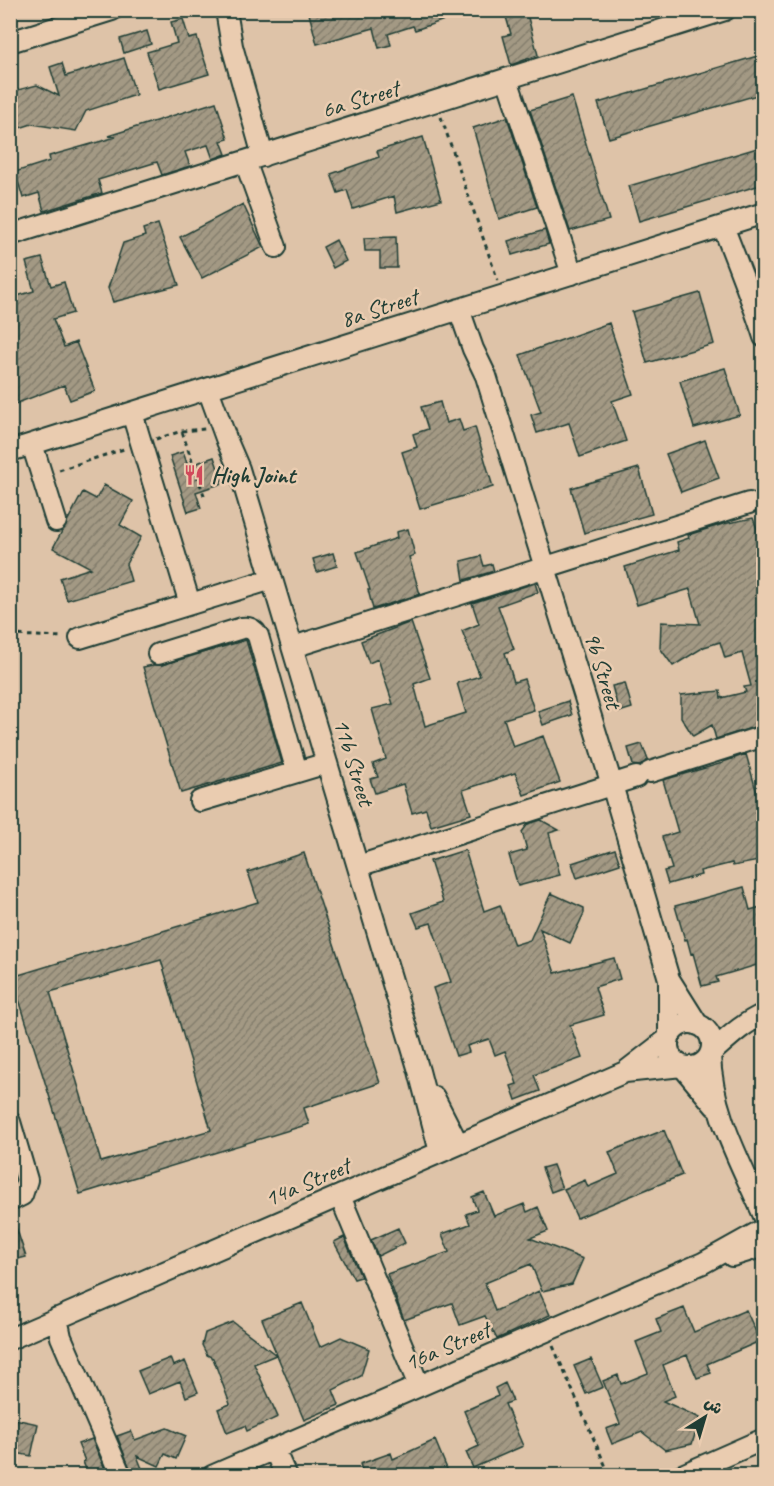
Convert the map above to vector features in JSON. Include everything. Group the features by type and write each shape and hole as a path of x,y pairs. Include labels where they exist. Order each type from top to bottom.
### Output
{"street":[{"path":"10,42 112,10"},
{"path":"216,10 232,46"},
{"path":"226,10 232,46 261,156 276,247"},
{"name":"6a Street","path":"10,235 507,79 693,15 725,10"},
{"path":"507,79 572,274"},
{"name":"8a Street","path":"10,451 764,213"},
{"path":"730,224 748,268 752,298 764,337"},
{"name":"9b Street","path":"465,308 479,333 486,376 612,784 669,979 698,1025"},
{"name":"11b Street","path":"216,386 222,427 239,469 419,1071 449,1148"},
{"name":"11b Street","path":"216,386 233,424 239,469"},
{"path":"132,413 190,604"},
{"path":"32,444 56,521"},
{"path":"293,647 749,503"},
{"path":"80,638 272,579"},
{"path":"158,654 242,628 255,632 297,772"},
{"path":"358,866 764,736"},
{"path":"200,801 327,763"},
{"name":"9b Street","path":"669,979 669,1038"},
{"path":"718,1111 682,1066 670,1057 667,1048 669,1038 679,1026 688,1023 698,1025 758,1017"},
{"path":"682,1066 691,1068 701,1065 710,1054 758,1017"},
{"path":"698,1025 709,1035 712,1044 710,1054 712,1081 718,1111 764,1216"},
{"name":"14a Street","path":"10,1339 625,1072 669,1038"},
{"name":"14a Street","path":"625,1072 682,1066"},
{"path":"10,1122 27,1180 22,1195 10,1201"},
{"path":"340,1196 419,1386"},
{"name":"16a Street","path":"212,1476 235,1471 274,1449 703,1263 764,1229"},
{"name":"16a Street","path":"703,1263 764,1246"},
{"path":"57,1318 62,1337 121,1476"},
{"path":"680,1476 764,1439"},
{"path":"274,1449 286,1476"}],"path":[{"path":"436,101 502,296"},
{"path":"42,475 182,432 222,427"},
{"path":"182,432 205,498"},
{"path":"10,635 80,638"},
{"path":"546,1331 610,1476"}],"building":[{"path":"308,10 465,10 465,13 415,30 413,26 388,34 391,45 379,48 374,28 317,44"},
{"path":"504,10 526,10 538,55 511,65 503,36 511,34"},
{"path":"183,19 189,39 197,37 209,74 159,89 147,52 177,43 171,22"},
{"path":"147,31 151,44 124,53 120,39"},
{"path":"764,54 764,93 609,138 598,103"},
{"path":"124,58 136,95 86,111 76,131 32,124 10,131 10,92 37,85 59,96 50,67 62,63 66,76"},
{"path":"572,97 609,220 570,231 530,110"},
{"path":"216,102 228,139 221,141 226,154 213,159 208,145 185,152 190,166 162,175 157,162 98,180 102,193 44,211 39,193 23,198 15,172 50,161 49,156 116,137 108,136"},
{"path":"507,117 537,207 499,219 473,128"},
{"path":"423,137 441,200 397,212 394,196 353,209 347,190 338,193 331,174 379,157 377,151"},
{"path":"764,146 764,184 639,221 629,186"},
{"path":"243,204 263,247 202,278 180,237"},
{"path":"158,224 179,285 113,302 108,288 123,243 145,236 143,229"},
{"path":"545,230 549,244 512,255 508,241"},
{"path":"396,237 397,268 380,268 380,251 365,251 364,238"},
{"path":"336,240 346,261 333,268 323,247"},
{"path":"42,258 51,286 64,282 73,313 53,319 64,347 76,342 95,391 70,400 64,385 10,406 10,298 34,291 26,262"},
{"path":"700,293 714,344 647,363 632,312"},
{"path":"609,323 633,394 612,401 626,441 580,457 569,423 537,433 531,415 541,412 520,355"},
{"path":"725,368 740,415 694,428 680,381"},
{"path":"440,402 446,423 459,419 463,431 475,427 493,487 420,509 402,452 417,447 413,434 428,429 421,407"},
{"path":"705,440 719,478 681,492 666,454"},
{"path":"183,452 188,466 214,457 223,483 196,492 201,508 188,512 170,456"},
{"path":"639,468 652,514 584,533 571,488"},
{"path":"104,485 133,501 120,525 141,537 126,564 131,581 67,600 60,578 91,568 53,548 83,492 96,499"},
{"path":"753,518 759,534 764,533 764,574 756,576 764,599 764,724 716,739 712,725 693,736 681,717 681,695 720,691 721,698 746,692 744,687 751,686 742,653 725,658 720,642 704,647 673,666 660,648 661,622 700,624 690,589 637,605 625,567 679,550 677,542 689,538 688,535"},
{"path":"408,529 415,555 409,557 420,594 373,609 368,590 370,590 357,552 397,538 396,532"},
{"path":"333,553 337,566 317,572 313,559"},
{"path":"481,556 484,566 492,564 494,571 464,580 461,561"},
{"path":"535,583 538,592 498,606 514,649 505,653 514,682 524,679 534,710 504,719 513,747 543,736 560,782 524,795 515,773 463,790 471,814 431,826 426,809 412,813 403,784 375,793 370,779 378,777 373,764 386,759 372,709 393,704 378,659 369,663 361,641 411,622 430,678 414,684 425,726 466,713 457,683 480,676 462,631 479,624 472,603"},
{"path":"246,640 282,763 181,793 143,667 162,665"},
{"path":"625,683 632,708 619,712 612,686"},
{"path":"568,701 572,715 543,725 538,711"},
{"path":"642,744 648,760 640,766 633,765 628,748"},
{"path":"746,754 763,815 760,816 764,830 764,860 733,866 732,863 700,871 701,875 668,884 664,871 672,869 662,837 678,832 663,780"},
{"path":"541,820 559,830 549,833 560,875 518,886 509,855 527,850 522,832 528,824"},
{"path":"615,849 620,864 577,878 572,863"},
{"path":"465,850 484,911 500,905 514,945 530,940 551,893 584,908 584,913 570,943 540,929 555,973 614,958 620,979 595,987 604,1015 570,1025 582,1058 534,1075 540,1091 516,1100 511,1086 517,1084 505,1051 495,1055 489,1039 467,1046 469,1052 456,1056 433,988 451,982 431,923 418,927 412,913 443,902 430,861"},
{"path":"304,853 380,1083 304,1108 309,1124 80,1194 12,977 258,902 248,872","holes":["161,960 211,1130 101,1162 50,992"]},
{"path":"744,887 750,910 764,906 764,963 716,977 718,982 702,986 693,953 691,954 687,939 685,940 675,906"},
{"path":"664,1130 682,1175 577,1218 564,1189 585,1180 588,1187 618,1174 609,1152"},
{"path":"553,1165 562,1188 551,1192 542,1168"},
{"path":"484,1192 494,1216 524,1204 527,1212 538,1207 548,1231 530,1238 583,1259 572,1284 542,1291 531,1264 485,1283 495,1311 539,1291 550,1315 497,1339 485,1316 460,1325 452,1303 404,1320 387,1274 449,1252 442,1234 470,1224 466,1214 477,1210 472,1197"},
{"path":"10,1218 13,1218 26,1257 10,1261"},
{"path":"398,1228 405,1243 378,1256 371,1240"},
{"path":"344,1237 361,1277 354,1279 334,1242"},
{"path":"302,1303 320,1347 341,1337 369,1349 361,1376 333,1390 339,1405 304,1420 262,1319"},
{"path":"684,1308 694,1332 746,1310 760,1341 707,1364 711,1373 697,1378 687,1355 663,1365 675,1396 663,1401 700,1418 692,1444 665,1450 642,1432 612,1444 606,1429 620,1424 603,1381 618,1375 621,1384 648,1373 636,1342 661,1332 656,1319"},
{"path":"233,1322 276,1355 254,1364 278,1417 247,1431 245,1426 227,1433 218,1409 230,1404 213,1358 207,1355 202,1345 205,1333"},
{"path":"170,1358 173,1366 185,1361 198,1392 186,1397 180,1381 148,1394 138,1371"},
{"path":"591,1359 603,1387 586,1394 574,1366"},
{"path":"505,1383 513,1401 505,1404 523,1446 473,1468 466,1452 479,1446 464,1411 498,1396 495,1388"},
{"path":"10,1418 38,1424 31,1456 10,1452"},
{"path":"167,1428 186,1436 176,1459 165,1454 159,1466 137,1456 145,1476 133,1476 117,1436 131,1431 135,1440"},
{"path":"92,1439 108,1476 89,1476 78,1444"},
{"path":"435,1440 450,1476 364,1476 360,1464 391,1453 393,1459"}],"place":[{"name":"High Joint","path":"194,475"}]}
